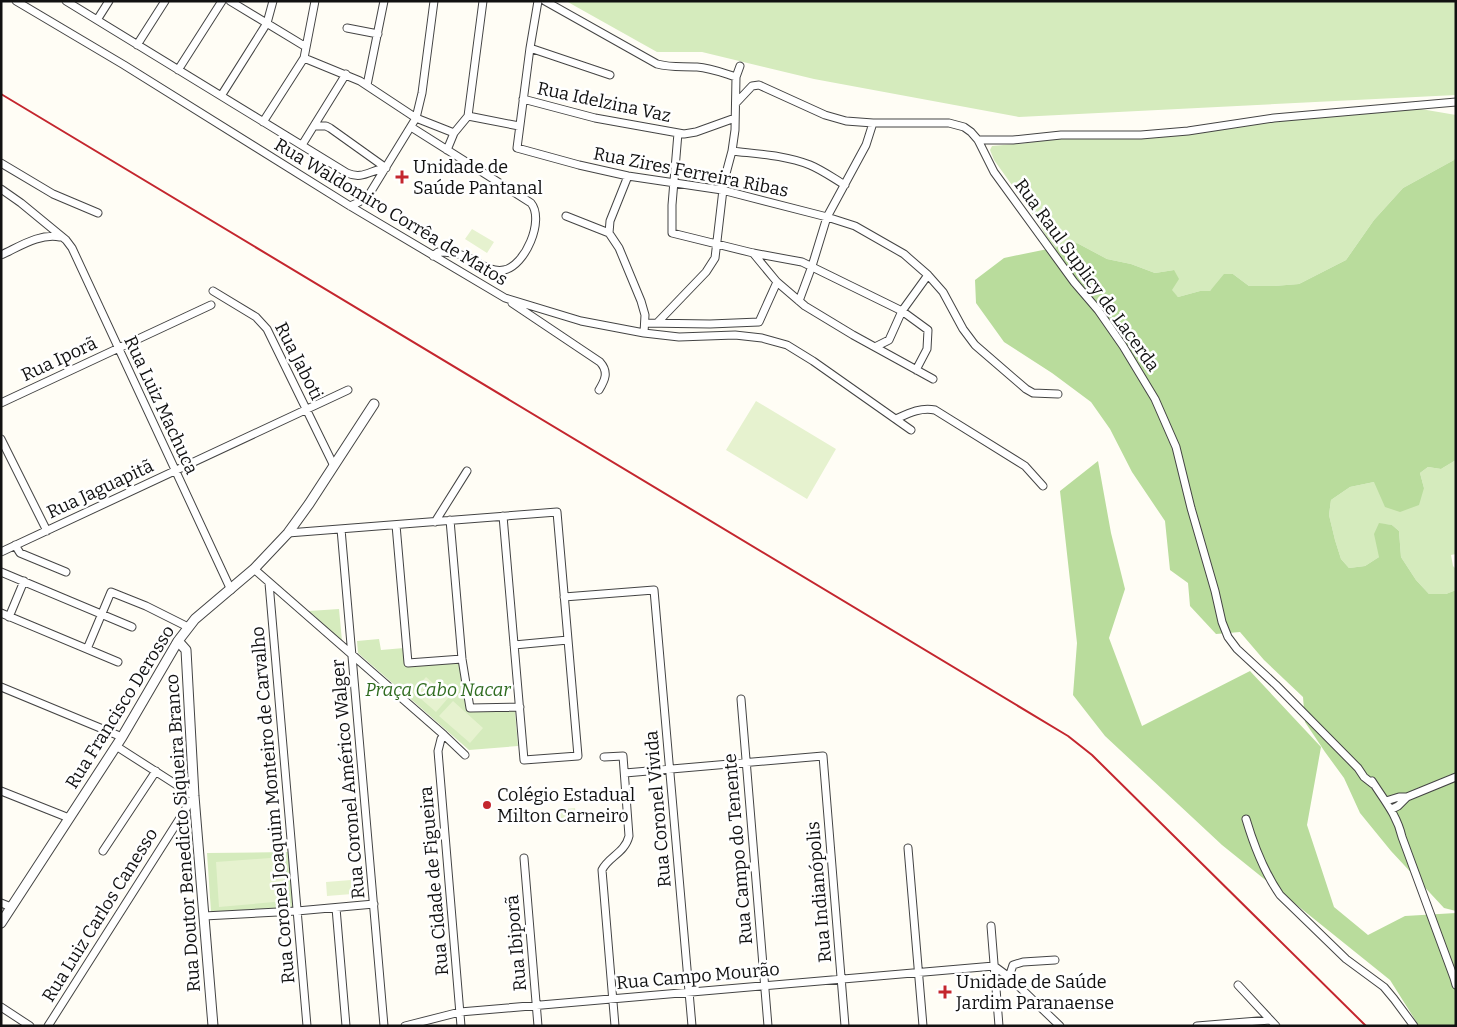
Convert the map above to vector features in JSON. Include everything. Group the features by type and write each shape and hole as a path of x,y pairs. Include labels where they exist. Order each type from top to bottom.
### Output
{"street":[{"name":"Rua Waldomiro Corrêa de Matos","path":"16,1 124,65 350,206 505,298 581,321 644,333 679,337 742,336 775,341 805,356 911,430"},
{"path":"66,1 352,175 362,176 376,169 386,168"},
{"path":"97,20 109,1"},
{"path":"137,45 165,1"},
{"path":"178,70 222,1"},
{"path":"230,1 306,47"},
{"path":"220,96 267,23 273,1"},
{"path":"263,122 304,58 315,1"},
{"path":"368,85 384,1"},
{"path":"350,206 370,193 416,118 422,92 434,1"},
{"path":"447,150 454,133 468,116 483,1"},
{"path":"468,116 520,126 538,1"},
{"path":"545,1 657,64 676,68 706,68 736,77"},
{"path":"347,28 378,34"},
{"path":"530,48 610,75"},
{"path":"304,58 346,74 368,85 416,118 454,133"},
{"path":"658,323 710,267 715,258 722,190 732,151 736,118 736,77 740,66"},
{"path":"302,145 346,74"},
{"path":"736,103 752,86 759,85 825,115 846,121 956,124 971,132 978,140 1013,140 1061,135 1127,136 1274,118 1456,102"},
{"name":"Rua Idelzina Vaz","path":"523,99 595,118 684,134 696,132 736,118"},
{"path":"799,301 827,217 866,145 873,123"},
{"path":"314,126 330,128 386,168"},
{"name":"Rua Zires Ferreira Ribas","path":"520,126 517,148 628,176 722,190 855,226 904,254 928,274 943,292 962,329 981,351 1026,389 1033,393 1058,394"},
{"path":"411,127 531,203 536,217 527,248 518,262 511,268 504,270 491,269 464,256 449,252 438,252 433,256"},
{"path":"678,133 673,183 672,233 753,253 795,260 812,266 860,292 902,311 928,330 927,349 916,370"},
{"name":"Rua Raul Suplicy de Lacerda","path":"978,140 994,172 1074,282 1098,310 1147,384 1176,447 1218,602 1224,611 1225,630 1228,637 1358,768 1364,777 1374,784 1393,813 1395,827 1402,837 1455,978 1456,986"},
{"path":"732,151 798,161 824,172 844,185"},
{"path":"1,163 53,194 98,213"},
{"path":"609,233 610,221 628,176"},
{"name":"Rua Luiz Machuca","path":"1,189 66,240 72,248 230,590"},
{"path":"566,216 609,233 619,248 641,301 645,323 644,333"},
{"path":"1,255 40,238 53,235 60,237"},
{"path":"753,253 777,282 799,301 875,348 933,379"},
{"path":"875,348 889,340 902,311 928,274"},
{"path":"645,323 759,322 777,282"},
{"name":"Rua Jaboti","path":"213,291 256,317 271,336 334,466"},
{"path":"505,298 600,362 606,374 599,390"},
{"name":"Rua Iporã","path":"1,403 211,305"},
{"name":"Rua Jaguapitã","path":"1,552 348,390"},
{"name":"Rua Francisco Derosso","path":"1,922 122,737 188,627 254,569 288,533 374,404"},
{"path":"896,419 921,409 935,410 1025,466 1043,486"},
{"path":"1,439 47,530"},
{"path":"434,522 467,471"},
{"path":"288,533 396,525 450,520 557,512 578,756 524,760 504,516"},
{"path":"450,520 462,659 470,708 520,706"},
{"path":"396,525 408,663 462,659"},
{"name":"Rua Coronel Américo Walger","path":"341,529 384,1026"},
{"path":"16,545 20,553 66,572"},
{"path":"254,569 465,755"},
{"path":"1,572 132,626"},
{"path":"9,617 24,582"},
{"name":"Rua Coronel Joaquim Monteiro de Carvalho","path":"269,582 307,1026"},
{"name":"Rua Coronel Vivida","path":"564,597 654,590 692,1026"},
{"path":"87,649 111,592 146,606 188,627"},
{"path":"1,613 118,662"},
{"path":"514,645 568,640"},
{"name":"Rua Doutor Benedicto Siqueira Branco","path":"178,641 186,650 194,796 214,1026"},
{"path":"1,687 122,737"},
{"name":"Rua Campo do Tenente","path":"741,699 768,1026"},
{"name":"Rua Cidade de Figueira","path":"444,735 438,751 461,1026"},
{"path":"116,746 194,796"},
{"path":"604,757 623,756 629,839 621,851 602,870 615,1026"},
{"name":"Rua Indianópolis","path":"746,763 823,756 845,1026"},
{"path":"625,773 746,763"},
{"path":"103,851 156,771"},
{"path":"1386,801 1407,797 1456,777"},
{"path":"1,791 69,818"},
{"name":"Rua Luiz Carlos Canesso","path":"48,1026 194,796"},
{"path":"1393,813 1407,797"},
{"path":"1246,819 1258,854 1280,895 1346,959 1384,987 1414,1026"},
{"path":"908,848 923,1026"},
{"name":"Rua Ibiporã","path":"524,858 538,1026"},
{"path":"1,903 11,907"},
{"path":"204,916 297,911 374,904"},
{"path":"336,908 346,1026"},
{"path":"991,926 999,1026"},
{"path":"996,988 1009,977 1011,968 1017,963 1054,960"},
{"path":"994,966 1009,977 1060,1026"},
{"name":"Rua Campo Mourão","path":"405,1026 460,1012 994,966"},
{"path":"1238,985 1276,1026"},
{"path":"1,1008 30,1026"},
{"path":"1197,1026 1270,1020"}],"green space":[{"path":"566,1 1456,1 1456,95 1019,117 814,79 702,52 657,52"},
{"path":"1415,108 1456,115 1456,156 1454,160 1403,188 1374,220 1346,260 1299,284 1249,286 1233,274 1210,291 1200,291 1178,297 1171,290 1174,270 1155,273 1131,264 1107,259 1077,243 1052,248 1039,223 994,160 990,150 992,146 1050,139 1122,139 1183,134 1267,121"},
{"path":"1456,156 1456,460 1441,469 1428,467 1420,473 1424,488 1419,505 1400,512 1385,507 1374,482 1350,487 1331,500 1329,515 1341,559 1349,568 1365,566 1379,557 1374,534 1379,523 1392,525 1399,531 1401,557 1416,580 1429,594 1446,594 1456,590 1456,911 1444,908 1391,851 1360,813 1344,778 1305,722 1303,697 1264,660 1240,632 1216,634 1190,606 1188,583 1170,570 1165,521 1132,472 1110,429 1091,402 1052,373 1004,342 976,303 975,280 1004,258 1077,243 1107,259 1131,264 1155,273 1174,270 1179,279 1172,290 1178,297 1200,291 1210,291 1224,274 1233,274 1249,286 1299,284 1346,260 1374,220 1403,188 1454,160"},
{"path":"472,229 494,242 487,253 465,239"},
{"path":"756,401 836,449 807,499 726,450"},
{"path":"1456,460 1456,554 1451,555 1453,566 1456,569 1456,590 1446,594 1429,594 1416,580 1401,557 1399,531 1392,525 1380,524 1379,557 1365,566 1349,568 1341,559 1335,540 1329,515 1331,500 1350,487 1374,482 1424,488 1420,473 1428,467 1441,469"},
{"path":"1098,461 1111,533 1125,589 1109,638 1142,726 1250,671 1321,747 1307,825 1334,907 1368,935 1405,916 1456,913 1456,1026 1419,1026 1390,980 1222,845 1105,736 1073,695 1077,643 1060,491"},
{"path":"339,609 342,641 309,611"},
{"name":"Praça Cabo Nacar","path":"379,639 381,650 404,648 406,667 459,663 467,711 515,711 518,746 469,750 358,653 357,641"},
{"path":"426,677 449,697 436,712 413,692"},
{"path":"453,701 483,728 470,743 439,716"},
{"path":"620,793 621,800 606,801 605,794"},
{"path":"575,808 576,818 556,820 555,810"},
{"path":"289,852 294,907 211,912 207,853"},
{"path":"283,857 286,901 219,907 216,862"},
{"path":"351,880 352,894 327,896 326,882"}],"railway":[{"path":"1,94 1068,736 1092,755 1366,1026"}],"place":[{"name":"Unidade de Saúde Pantanal","path":"402,177"},
{"name":"Colégio Estadual Milton Carneiro","path":"487,805"},
{"name":"Unidade de Saúde Jardim Paranaense","path":"945,992"}]}
